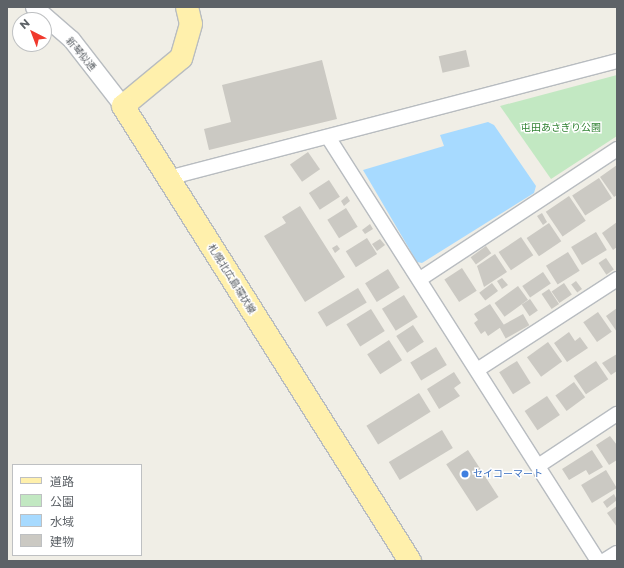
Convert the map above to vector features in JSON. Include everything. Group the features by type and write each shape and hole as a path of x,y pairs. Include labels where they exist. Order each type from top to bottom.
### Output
{"main road":[{"path":"122,106 181,58 191,24 187,7"},
{"name":"札幌北広島環状線","path":"122,106 410,561"}],"street":[{"name":"新琴似通","path":"34,7 71,40 122,106"},
{"path":"168,178 617,62"},
{"path":"328,136 598,561"},
{"path":"420,279 617,149"},
{"path":"477,370 617,279"},
{"path":"538,466 617,414"},
{"path":"604,561 617,553"}],"green space":[{"name":"屯田あさぎり公園","path":"617,75 617,136 551,179 500,106"}],"water":[{"path":"488,122 494,125 536,186 534,193 422,263 417,262 363,170 444,146 440,135"}],"building":[{"path":"466,50 470,67 443,73 439,56"},
{"path":"322,60 337,119 209,150 204,129 231,122 222,85"},
{"path":"308,152 320,169 302,182 290,165"},
{"path":"617,165 617,195 614,197 600,177"},
{"path":"599,178 612,198 585,216 572,195"},
{"path":"329,180 340,197 320,210 309,193"},
{"path":"347,196 350,201 344,206 341,201"},
{"path":"569,196 586,221 563,237 546,212"},
{"path":"300,206 345,277 305,302 264,236 286,223 282,217"},
{"path":"346,208 358,227 339,238 327,220"},
{"path":"542,213 547,222 543,225 537,216"},
{"path":"617,222 617,247 613,250 602,233"},
{"path":"549,223 561,241 539,256 527,238"},
{"path":"370,224 373,229 365,234 362,230"},
{"path":"596,232 607,250 582,265 571,247"},
{"path":"521,237 533,255 511,270 499,252"},
{"path":"367,238 377,254 356,267 346,251"},
{"path":"380,239 385,245 377,251 372,244"},
{"path":"337,245 340,249 335,253 332,248"},
{"path":"486,246 491,253 476,264 471,257"},
{"path":"568,252 580,271 558,284 546,266"},
{"path":"495,254 507,272 484,287 477,266"},
{"path":"606,258 614,270 606,275 599,263"},
{"path":"462,268 477,291 459,302 444,279"},
{"path":"388,269 400,288 377,302 365,283"},
{"path":"543,272 551,284 530,298 522,286"},
{"path":"502,278 508,285 502,289 497,281"},
{"path":"576,281 582,289 577,293 571,285"},
{"path":"492,283 498,291 485,301 479,293"},
{"path":"564,283 572,295 559,303 552,291"},
{"path":"518,286 528,300 505,317 495,303"},
{"path":"358,288 367,303 326,327 318,312"},
{"path":"549,289 559,304 552,309 542,294"},
{"path":"404,295 418,317 396,331 382,309"},
{"path":"530,299 538,311 530,316 522,305"},
{"path":"490,304 504,325 488,336 485,331 481,334 474,323 478,320 474,314"},
{"path":"617,308 617,332 606,316"},
{"path":"371,309 385,331 360,346 346,324"},
{"path":"598,312 612,332 597,342 583,322"},
{"path":"523,314 529,325 506,338 499,327"},
{"path":"413,325 424,342 407,353 396,336"},
{"path":"569,332 575,341 580,337 588,348 567,362 554,343"},
{"path":"389,340 402,360 380,374 367,354"},
{"path":"548,342 562,361 541,377 527,357"},
{"path":"436,347 447,365 421,380 410,362"},
{"path":"617,354 617,371 611,375 602,363"},
{"path":"517,361 531,383 513,394 499,372"},
{"path":"596,361 608,379 586,394 574,376"},
{"path":"454,372 461,383 454,388 460,396 439,409 427,389"},
{"path":"574,382 585,397 567,411 555,396"},
{"path":"419,393 431,412 378,445 366,426"},
{"path":"547,396 560,415 537,430 525,411"},
{"path":"442,430 453,448 400,480 389,462"},
{"path":"610,436 617,445 617,460 609,465 596,445"},
{"path":"468,450 498,497 477,511 446,464"},
{"path":"592,450 603,467 589,475 586,470 569,480 562,469"},
{"path":"606,470 617,488 592,503 581,485"},
{"path":"614,494 617,500 607,508 603,502"},
{"path":"617,506 617,527 607,513"}],"place":[{"name":"セイコーマート","path":"465,474"}]}
